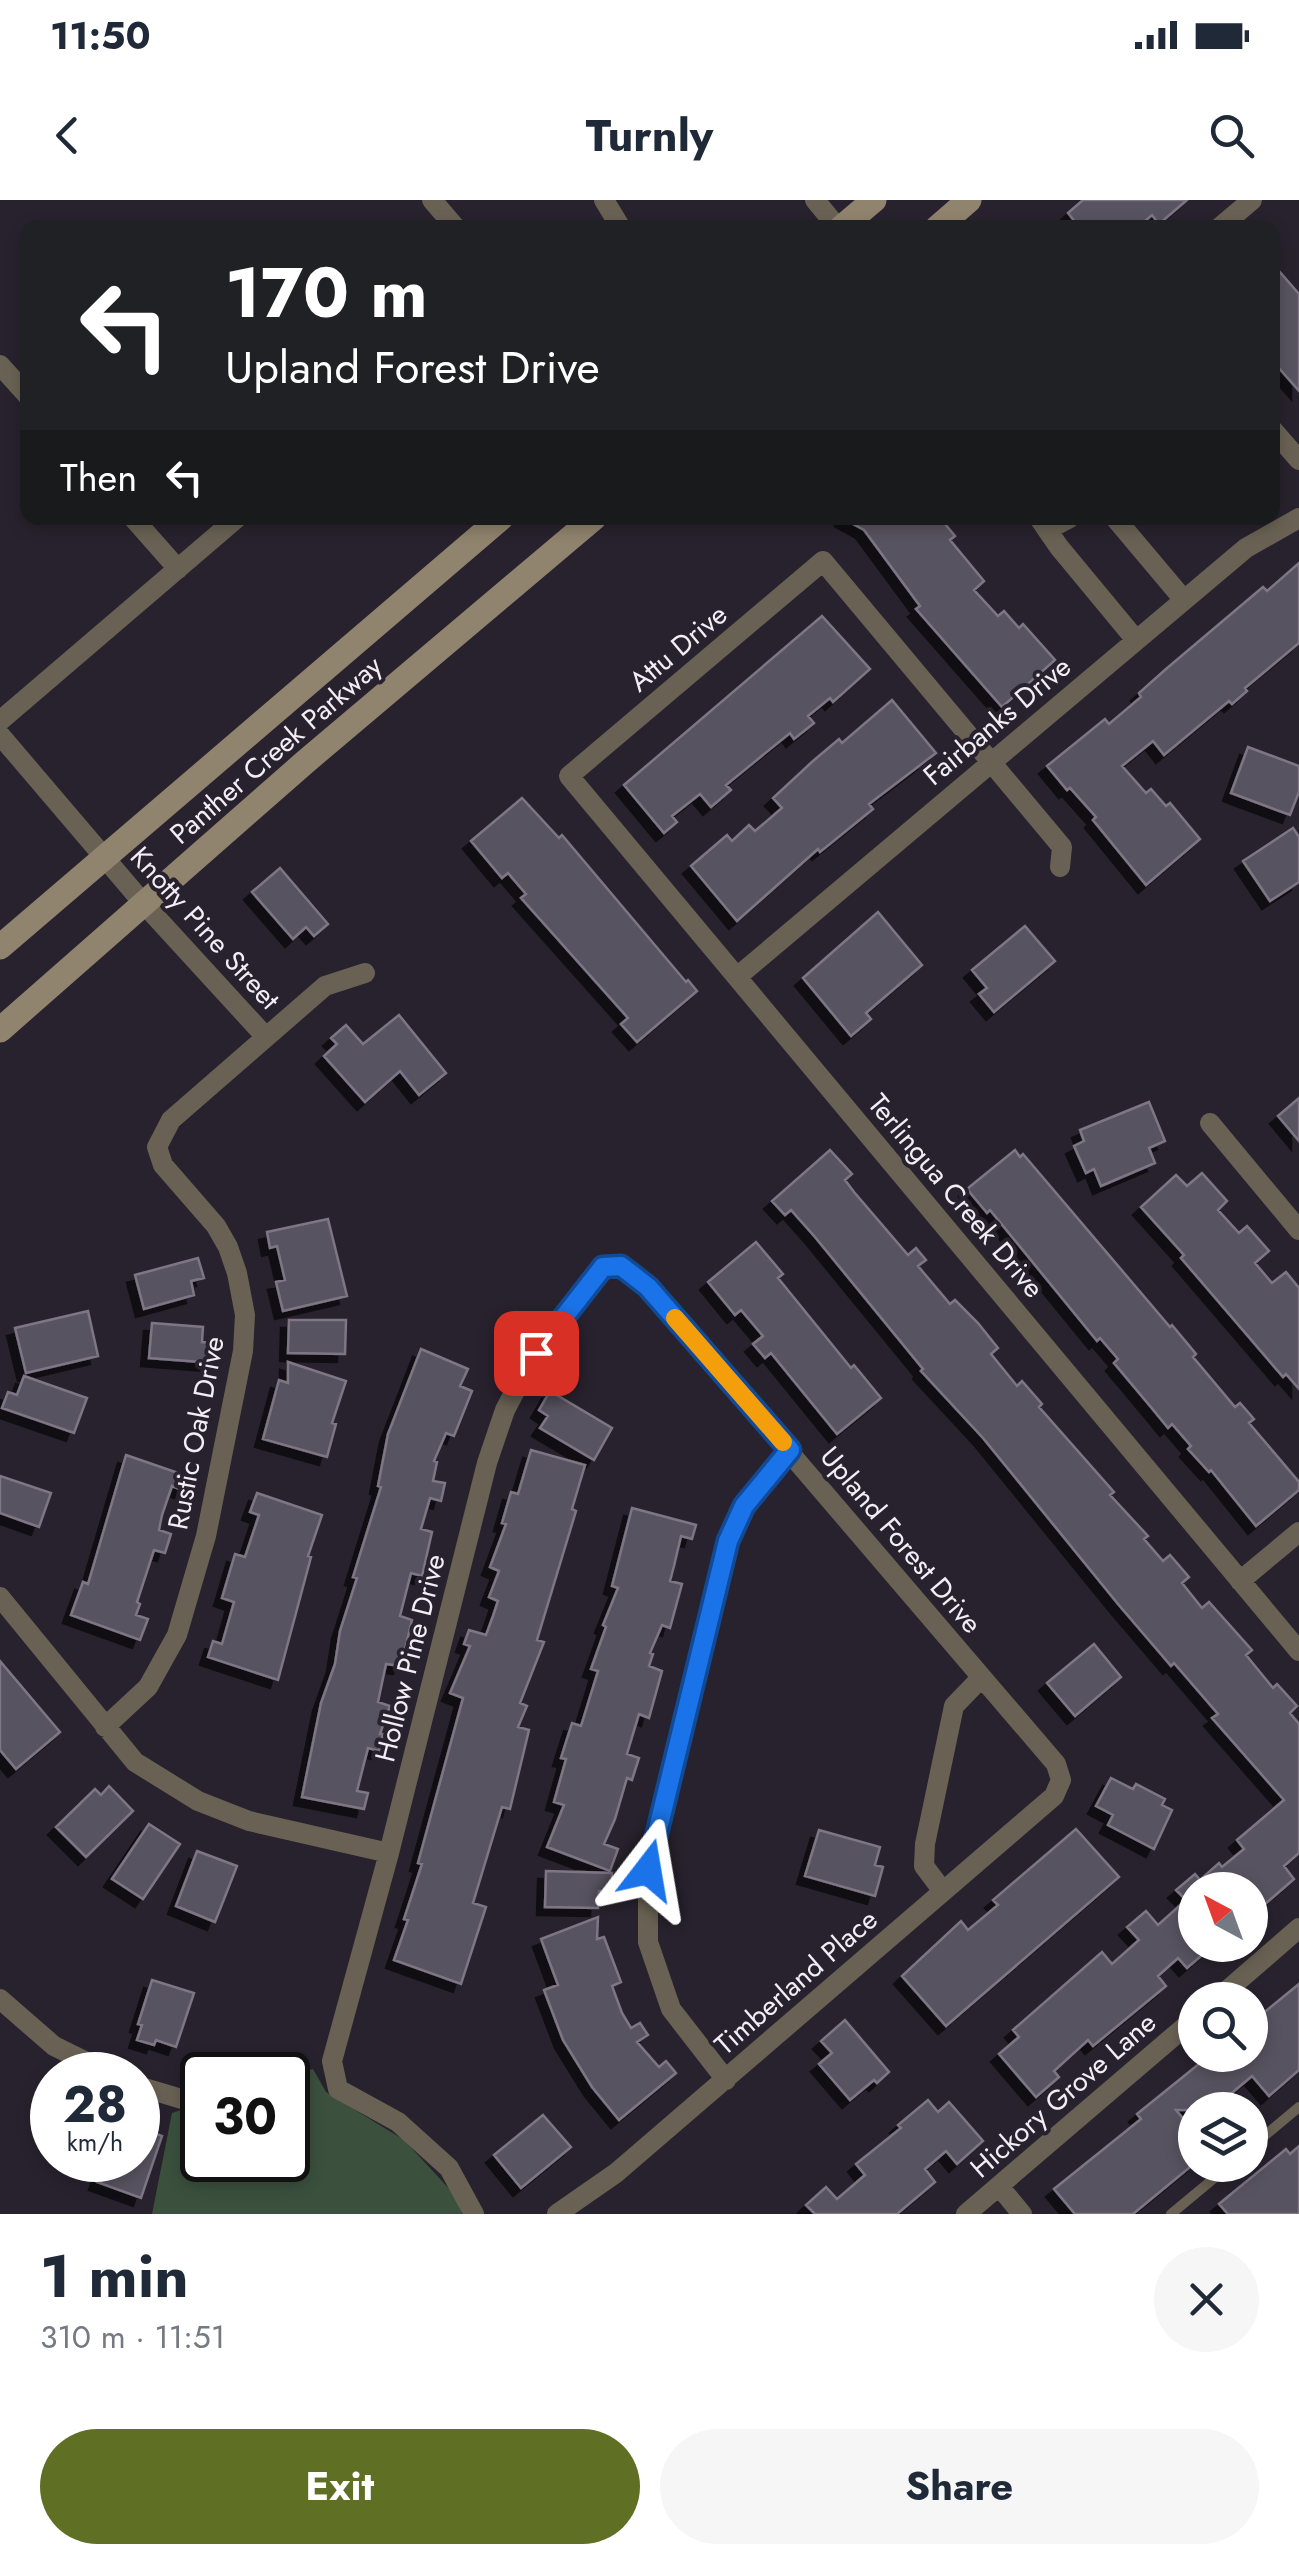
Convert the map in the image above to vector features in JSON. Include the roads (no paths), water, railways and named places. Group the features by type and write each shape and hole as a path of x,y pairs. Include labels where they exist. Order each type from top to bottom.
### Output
{"main road":[{"path":"850,220 874,200"},
{"path":"946,220 969,200"},
{"name":"Panther Creek Parkway","path":"0,947 493,525"},
{"name":"Panther Creek Parkway","path":"0,1030 304,763 586,525"}],"street":[{"path":"432,200 449,220"},
{"path":"815,200 833,220"},
{"path":"1228,220 1252,200"},
{"path":"0,364 20,387"},
{"path":"1280,438 1299,460"},
{"name":"Fairbanks Drive","path":"737,977 1257,539 1299,518"},
{"path":"139,525 178,568"},
{"path":"0,721 229,525"},
{"path":"1044,525 1136,640"},
{"path":"1121,525 1184,600"},
{"name":"Attu Drive","path":"569,776 823,561 991,762"},
{"name":"Knotty Pine Street","path":"0,735 144,904 265,1036"},
{"path":"991,762 1062,847 1060,866"},
{"name":"Terlingua Creek Drive","path":"569,776 1299,1652"},
{"path":"265,1036 325,986 365,973"},
{"name":"Rustic Oak Drive","path":"106,1727 148,1687 177,1635 206,1536 243,1350 245,1315 228,1247 216,1226 162,1165 157,1147 172,1120 265,1036"},
{"path":"1210,1123 1299,1230"},
{"name":"Upland Forest Drive","path":"603,1267 621,1266 648,1287 1056,1764 1061,1780"},
{"name":"Hollow Pine Drive","path":"474,2214 449,2168 398,2122 338,2088 332,2061 487,1463 505,1410 536,1353 603,1267"},
{"path":"726,2080 671,2009 648,1942 648,1870 728,1541 744,1506 790,1450"},
{"path":"1240,1581 1299,1532"},
{"path":"0,1596 134,1762 198,1801 248,1821 389,1853"},
{"path":"942,1890 924,1866 925,1844 954,1706 981,1678"},
{"name":"Timberland Place","path":"558,2214 616,2173 726,2080 1054,1796 1061,1780"},
{"path":"1237,1982 1299,1928"},
{"path":"0,1999 66,2052"},
{"name":"Hickory Grove Lane","path":"966,2214 1178,2032"},
{"path":"998,2186 1022,2214"}],"lane":[{"path":"1268,2133 1299,2108"},
{"path":"1171,2214 1210,2182"}]}
